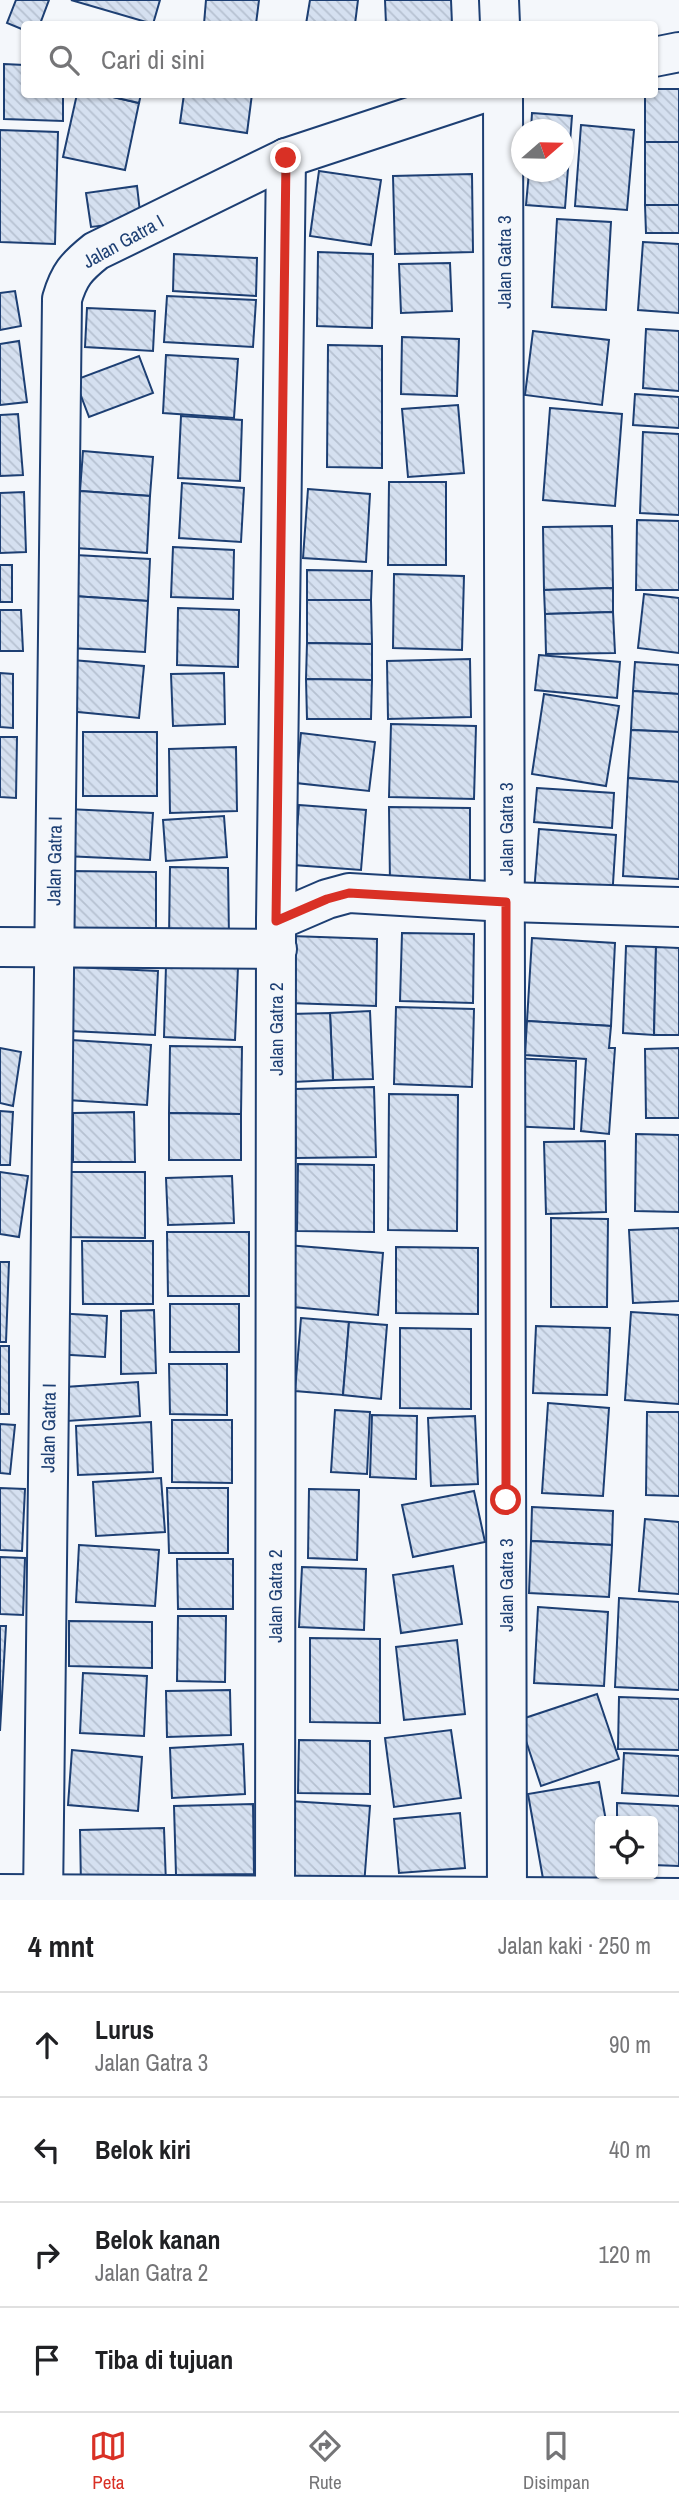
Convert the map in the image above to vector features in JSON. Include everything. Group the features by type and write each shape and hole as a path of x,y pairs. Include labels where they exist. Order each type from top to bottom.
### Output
{"street":[{"path":"499,0 500,21"},
{"path":"658,56 679,52"},
{"name":"Jalan Gatra I","path":"43,1897 61,309 66,282 76,267 96,251 286,158 468,98"},
{"name":"Jalan Gatra 3","path":"503,98 507,1898"},
{"name":"Jalan Gatra 2","path":"275,1898 276,935 286,158"},
{"path":"0,947 53,947 276,935 327,899 349,893 506,902 679,907"},
{"path":"0,1894 43,1897 679,1898"}],"building":[{"path":"16,0 49,0 41,21 21,21 21,29 7,23"},
{"path":"71,0 160,0 154,21 143,21"},
{"path":"206,0 259,0 256,21 204,21"},
{"path":"310,0 358,0 355,21 306,21"},
{"path":"385,0 451,0 452,21 386,21"},
{"path":"4,64 21,65 21,98 63,98 63,121 4,119"},
{"path":"658,89 679,89 679,142 645,142 645,98 658,98"},
{"path":"76,98 117,98 139,103 125,170 63,157"},
{"path":"117,98 140,98 139,103"},
{"path":"183,98 251,98 247,133 180,123"},
{"path":"532,113 572,116 572,119 532,119"},
{"path":"581,125 634,130 627,210 575,206"},
{"path":"0,130 58,132 55,244 0,242"},
{"path":"645,142 679,142 679,205 645,205"},
{"path":"319,171 381,180 371,245 310,236"},
{"path":"472,174 473,252 395,254 393,176"},
{"path":"528,182 567,182 565,208 526,205"},
{"path":"137,186 141,221 91,227 86,193"},
{"path":"645,205 679,205 679,233 646,233"},
{"path":"557,219 611,222 606,310 552,307"},
{"path":"643,242 679,244 679,313 638,310"},
{"path":"318,252 373,254 372,328 317,326"},
{"path":"174,254 257,258 256,296 173,291"},
{"path":"450,263 452,311 401,313 399,264"},
{"path":"15,291 21,326 0,330 0,293"},
{"path":"167,296 256,300 253,347 164,342"},
{"path":"87,308 155,311 153,351 85,347"},
{"path":"646,329 679,331 679,391 643,388"},
{"path":"533,331 609,340 602,405 525,395"},
{"path":"402,337 459,339 457,396 401,394"},
{"path":"19,341 27,402 0,405 0,344"},
{"path":"328,345 382,346 382,468 327,467"},
{"path":"166,355 238,359 234,418 163,413"},
{"path":"139,356 153,393 89,417 75,380"},
{"path":"635,394 679,397 679,428 633,425"},
{"path":"458,405 464,473 408,477 402,409"},
{"path":"550,408 622,414 615,506 543,500"},
{"path":"18,414 23,475 0,476 0,415"},
{"path":"181,416 242,420 240,481 178,478"},
{"path":"643,432 679,434 679,515 640,513"},
{"path":"83,451 153,457 150,496 80,491"},
{"path":"389,482 446,482 446,565 388,565"},
{"path":"182,483 244,488 241,542 179,538"},
{"path":"308,489 370,494 366,562 303,558"},
{"path":"80,491 150,496 147,553 76,548"},
{"path":"24,492 26,552 0,553 0,493"},
{"path":"637,520 679,521 679,590 636,590"},
{"path":"612,526 613,588 544,590 543,527"},
{"path":"173,547 234,550 233,599 171,597"},
{"path":"75,555 150,559 148,601 73,596"},
{"path":"0,565 12,565 12,602 0,602"},
{"path":"307,570 372,571 371,600 307,600"},
{"path":"394,574 464,576 462,650 393,648"},
{"path":"613,588 613,612 545,614 544,590"},
{"path":"644,594 679,598 679,653 638,648"},
{"path":"73,596 148,601 145,652 70,648"},
{"path":"307,600 371,600 372,644 307,643"},
{"path":"178,608 239,610 238,667 177,665"},
{"path":"0,610 21,610 23,651 0,651"},
{"path":"613,612 615,653 546,654 545,614"},
{"path":"307,643 372,644 372,680 306,679"},
{"path":"539,655 620,662 617,698 535,690"},
{"path":"470,659 471,717 388,719 387,661"},
{"path":"72,660 144,666 139,718 68,711"},
{"path":"635,662 679,665 679,694 633,691"},
{"path":"0,673 13,674 13,728 0,727"},
{"path":"224,673 225,724 173,726 171,674"},
{"path":"306,679 372,680 371,719 307,719"},
{"path":"633,691 679,694 679,732 631,730"},
{"path":"544,694 619,706 606,786 532,774"},
{"path":"391,724 476,726 474,799 389,797"},
{"path":"631,730 679,732 679,782 628,778"},
{"path":"83,732 157,732 157,796 83,796"},
{"path":"301,733 375,742 369,791 296,783"},
{"path":"0,737 17,737 16,798 0,797"},
{"path":"236,747 237,811 170,813 169,749"},
{"path":"628,778 679,782 679,879 623,876"},
{"path":"537,788 614,793 612,828 534,822"},
{"path":"299,805 366,810 361,870 294,865"},
{"path":"389,807 470,808 470,883 390,883"},
{"path":"67,809 153,813 150,860 65,856"},
{"path":"224,816 227,857 166,861 163,820"},
{"path":"539,829 616,835 612,900 534,893"},
{"path":"170,867 228,868 229,938 169,937"},
{"path":"69,871 156,872 156,943 69,942"},
{"path":"402,933 474,934 473,1003 400,1001"},
{"path":"291,936 377,939 376,1006 289,1003"},
{"path":"532,938 615,943 611,1026 527,1021"},
{"path":"626,946 656,947 654,1035 623,1033"},
{"path":"656,947 679,948 679,1035 654,1035"},
{"path":"166,965 238,967 235,1040 164,1037"},
{"path":"72,967 158,971 155,1035 70,1031"},
{"path":"396,1007 474,1009 472,1087 394,1084"},
{"path":"370,1011 373,1079 333,1080 330,1013"},
{"path":"330,1013 333,1080 293,1082 290,1014"},
{"path":"527,1021 611,1026 609,1048 615,1048 609,1134 581,1131 586,1059 525,1055"},
{"path":"71,1040 151,1045 147,1105 67,1100"},
{"path":"170,1046 242,1047 241,1114 169,1113"},
{"path":"0,1048 21,1052 13,1106 0,1103"},
{"path":"679,1048 679,1118 646,1118 645,1049"},
{"path":"510,1058 576,1061 574,1129 507,1126"},
{"path":"374,1087 376,1157 296,1158 295,1089"},
{"path":"389,1094 458,1095 457,1231 388,1230"},
{"path":"0,1111 13,1112 10,1165 0,1165"},
{"path":"134,1112 135,1162 73,1162 73,1113"},
{"path":"169,1113 241,1114 241,1160 169,1160"},
{"path":"636,1134 679,1135 679,1212 635,1211"},
{"path":"605,1141 606,1212 546,1214 544,1142"},
{"path":"298,1164 374,1165 374,1232 297,1231"},
{"path":"0,1172 28,1176 19,1237 0,1234"},
{"path":"64,1172 145,1172 145,1238 64,1237"},
{"path":"232,1176 234,1223 168,1225 166,1178"},
{"path":"551,1218 608,1219 607,1307 551,1307"},
{"path":"679,1228 679,1301 633,1303 629,1230"},
{"path":"167,1232 249,1232 249,1296 168,1296"},
{"path":"82,1241 153,1241 153,1304 83,1304"},
{"path":"287,1245 383,1253 378,1315 282,1306"},
{"path":"396,1247 478,1248 478,1314 396,1313"},
{"path":"0,1262 9,1262 6,1342 0,1342"},
{"path":"170,1304 239,1304 239,1352 170,1352"},
{"path":"154,1310 156,1373 121,1374 121,1311"},
{"path":"631,1312 679,1315 679,1404 625,1400"},
{"path":"55,1313 107,1316 105,1357 54,1354"},
{"path":"301,1318 349,1322 343,1395 295,1391"},
{"path":"349,1322 387,1325 381,1399 343,1395"},
{"path":"536,1326 610,1328 607,1395 533,1393"},
{"path":"400,1328 471,1329 471,1409 400,1408"},
{"path":"0,1346 9,1346 9,1414 0,1414"},
{"path":"169,1364 227,1364 227,1415 170,1414"},
{"path":"138,1382 140,1416 67,1421 65,1387"},
{"path":"548,1403 609,1408 603,1496 542,1493"},
{"path":"335,1410 370,1412 367,1474 331,1472"},
{"path":"647,1412 679,1412 679,1496 646,1495"},
{"path":"372,1415 417,1416 416,1479 370,1477"},
{"path":"475,1416 478,1484 431,1486 428,1418"},
{"path":"172,1420 232,1420 232,1483 172,1482"},
{"path":"151,1422 153,1472 78,1475 76,1426"},
{"path":"0,1424 15,1425 10,1474 0,1473"},
{"path":"161,1478 165,1532 96,1536 93,1482"},
{"path":"0,1488 25,1489 22,1551 0,1550"},
{"path":"167,1488 228,1488 228,1553 169,1553"},
{"path":"309,1489 359,1490 357,1560 308,1558"},
{"path":"474,1491 485,1542 413,1557 402,1505"},
{"path":"532,1507 613,1511 612,1545 531,1541"},
{"path":"645,1519 679,1522 679,1594 639,1591"},
{"path":"531,1541 612,1545 609,1597 529,1593"},
{"path":"79,1545 159,1550 155,1606 76,1602"},
{"path":"0,1557 25,1558 23,1615 0,1614"},
{"path":"177,1559 233,1559 233,1609 178,1609"},
{"path":"453,1566 462,1624 401,1633 393,1575"},
{"path":"302,1567 366,1569 364,1630 299,1627"},
{"path":"619,1598 679,1602 679,1690 615,1687"},
{"path":"538,1607 608,1612 604,1686 534,1683"},
{"path":"178,1616 226,1616 225,1682 177,1681"},
{"path":"69,1621 152,1622 152,1668 69,1666"},
{"path":"0,1626 6,1626 0,1731"},
{"path":"310,1638 380,1639 380,1723 310,1722"},
{"path":"457,1640 465,1714 404,1720 396,1647"},
{"path":"83,1673 147,1676 144,1736 80,1733"},
{"path":"230,1690 231,1735 167,1737 166,1691"},
{"path":"597,1694 619,1759 541,1786 519,1720"},
{"path":"619,1697 679,1699 679,1750 618,1749"},
{"path":"451,1730 461,1798 394,1807 385,1738"},
{"path":"299,1740 370,1741 370,1794 298,1793"},
{"path":"243,1744 245,1794 172,1798 170,1748"},
{"path":"72,1750 142,1757 138,1811 68,1805"},
{"path":"624,1753 679,1756 679,1796 622,1793"},
{"path":"599,1782 605,1816 595,1816 595,1879 605,1879 545,1890 528,1794"},
{"path":"289,1801 370,1806 364,1886 284,1880"},
{"path":"617,1803 679,1806 679,1866 658,1865 658,1816 617,1816"},
{"path":"253,1804 254,1874 176,1875 174,1806"},
{"path":"460,1813 465,1868 399,1873 394,1819"},
{"path":"164,1828 166,1884 81,1886 80,1830"}],"route":[{"path":"286,158 276,921 327,899 349,893 506,902 506,1500"}]}
